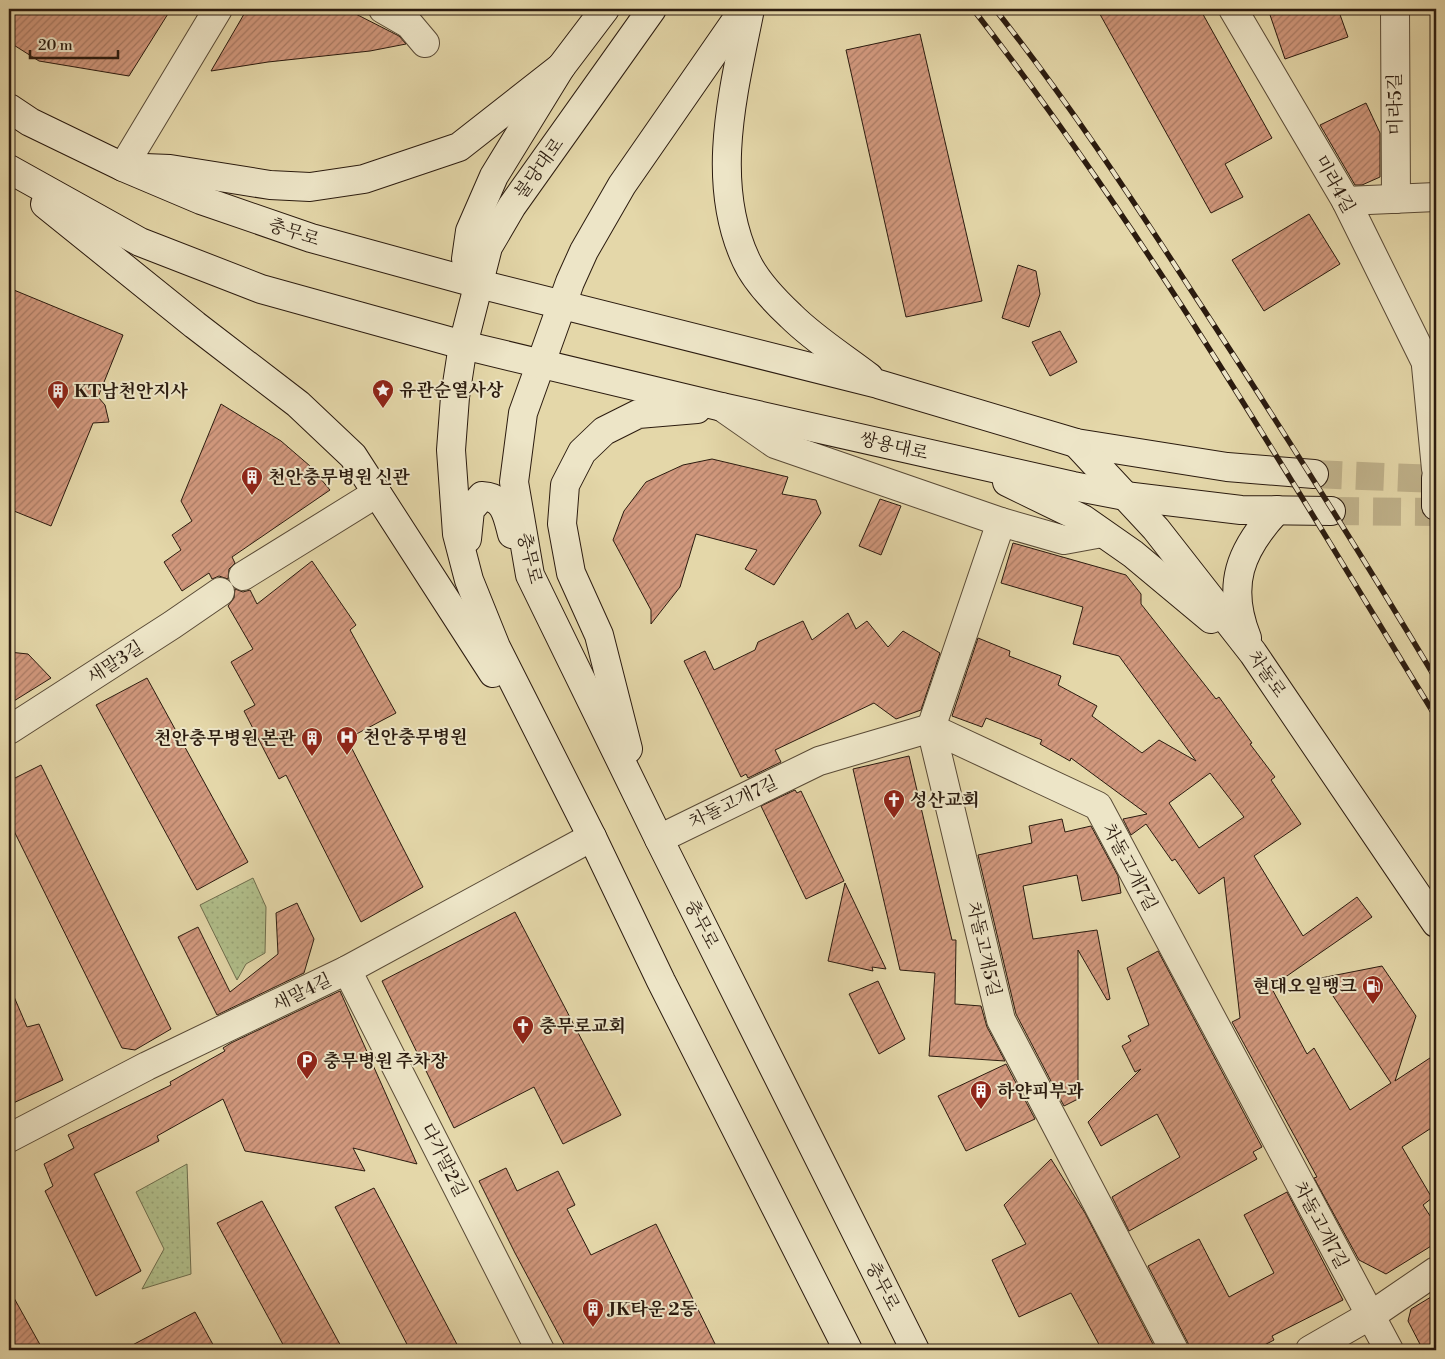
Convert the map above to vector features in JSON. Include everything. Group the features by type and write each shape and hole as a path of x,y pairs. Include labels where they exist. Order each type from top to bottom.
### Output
{"main road":[{"path":"218,9 123,168 170,169 270,185 310,187 364,179 459,147 561,67"},
{"path":"383,9 408,24 425,43"},
{"path":"479,284 466,259 470,230 494,176 561,67 606,9"},
{"name":"불당대로","path":"463,345 488,248 512,206 652,9"},
{"path":"744,9 622,185 584,251 562,305 878,384 1076,443 1228,468 1314,474"},
{"path":"750,9 731,106 726,174 730,212 746,260 766,288 791,316 878,384"},
{"name":"미라4길","path":"1233,9 1346,201 1431,374"},
{"name":"미라5길","path":"1395,9 1396,199"},
{"name":"충무로","path":"9,108 30,122 123,168 201,200 312,238 562,305 523,413 514,482 530,575 659,839 915,1350"},
{"path":"9,169 149,246 261,289 463,345 451,450 457,534 468,580 496,647 592,837 660,981 848,1350"},
{"path":"9,174 195,326 298,404 353,456 562,780"},
{"path":"1346,201 1436,197"},
{"name":"쌍용대로","path":"463,345 722,407 968,463 1125,496 1241,510 1331,511"},
{"path":"1431,374 1436,469"},
{"path":"641,802 599,635 572,573 562,524 565,485 582,452 600,435 638,414 722,407 775,444 1001,522 1064,540 1102,533"},
{"name":"차돌로","path":"1076,443 1156,529 1253,653 1436,923"},
{"path":"968,463 1083,519 1133,554 1253,653"},
{"path":"1436,478 1436,506"},
{"path":"243,576 377,493"},
{"path":"468,580 468,520 470,510 482,496 493,497 501,502 530,575"},
{"path":"1253,653 1238,615 1238,575 1248,548 1277,510"},
{"path":"931,728 1001,522"},
{"name":"새말3길","path":"9,730 220,592"},
{"name":"차돌고개7길","path":"659,839 818,761 931,728 1098,806 1389,1350"},
{"name":"차돌고개5길","path":"931,728 1001,1020 1174,1350"},
{"name":"새말4길","path":"9,1138 147,1066 347,970 592,837"},
{"name":"다가말2길","path":"347,970 540,1350"},
{"path":"1310,1350 1369,1315 1436,1271"}],"green space":[{"path":"253,878 266,907 265,953 246,964 237,980 200,905"},
{"path":"187,1164 191,1274 142,1289 164,1249 136,1192"}],"building":[{"path":"17,9 171,9 129,76 39,61 9,42 9,23"},
{"path":"247,9 346,9 399,36 406,44 370,51 268,62 211,71"},
{"path":"1097,9 1200,9 1272,138 1225,164 1243,197 1211,213"},
{"path":"1268,9 1338,9 1348,37 1285,59"},
{"path":"920,34 982,301 906,317 846,50"},
{"path":"1366,103 1380,133 1380,177 1362,185 1355,185 1320,125"},
{"path":"1309,214 1340,264 1264,311 1232,260"},
{"path":"1018,265 1036,271 1040,294 1029,327 1002,318"},
{"name":"KT남천안지사","path":"9,288 123,335 98,397 105,405 109,422 93,423 51,526 9,509"},
{"path":"1060,331 1077,362 1050,376 1032,342"},
{"name":"천안충무병원 신관","path":"221,404 281,441 310,466 330,490 232,557 235,563 229,569 228,579 219,576 212,579 209,573 182,591 164,562 181,550 172,535 192,521 181,501"},
{"path":"712,459 788,477 782,494 816,500 821,513 774,585 745,569 757,550 696,534 680,587 651,624 651,610 613,540 624,511 646,482 683,465"},
{"path":"880,499 901,506 881,555 859,546"},
{"path":"1013,543 1126,575 1141,594 1141,604 1216,699 1219,697 1252,743 1250,744 1275,777 1271,780 1301,824 1254,856 1303,936 1357,897 1372,917 1271,987 1307,1054 1314,1048 1350,1110 1391,1083 1321,978 1382,966 1416,1016 1395,1081 1436,1054 1436,1125 1402,1147 1432,1198 1423,1205 1436,1225 1436,1243 1386,1274 1359,1260 1314,1178 1317,1177 1232,1022 1240,1018 1224,877 1199,894 1175,859 1172,861 1146,824 1131,835 1123,819 1147,814 1071,758 1070,761 1040,744 1042,740 986,718 982,727 952,716 978,638 1010,651 1009,656 1061,676 1058,685 1097,706 1092,716 1142,753 1159,740 1196,761 1119,656 1073,644 1083,607 1001,583","holes":["1210,773 1244,817 1199,848 1169,803"]},
{"name":"천안충무병원 본관","path":"312,561 356,625 350,630 396,713 347,739 423,887 361,922 286,775 279,779 244,711 255,705 231,662 253,649 228,606 234,598 235,589 243,592 250,590 257,604"},
{"path":"848,613 856,629 867,621 888,647 903,631 940,653 921,710 896,719 874,703 775,750 781,762 748,778 746,774 741,777 684,661 705,651 714,670 755,650 758,642 803,621 812,640"},
{"path":"9,652 28,654 51,678 9,704"},
{"path":"147,678 248,862 197,890 96,705"},
{"path":"909,756 952,940 956,940 955,1004 981,1006 987,1027 1005,1061 929,1056 935,973 900,970 853,769"},
{"path":"41,765 171,1029 135,1050 122,1048 9,821 9,781"},
{"path":"795,790 797,793 801,791 844,881 806,899 761,806"},
{"path":"1062,819 1065,832 1091,826 1118,876 1121,893 1082,901 1077,875 1023,886 1033,939 1097,930 1110,999 1107,1000 1078,950 1078,1099 1064,1106 1016,1014 978,855 1032,843 1029,826"},
{"path":"845,883 886,969 872,967 873,971 828,961"},
{"path":"297,903 314,939 304,973 217,1015 178,937 198,927 230,992 278,954 276,913"},
{"path":"515,912 621,1115 563,1144 534,1087 454,1128 382,981"},
{"path":"1158,951 1262,1147 1253,1152 1257,1159 1129,1231 1112,1197 1180,1157 1157,1114 1101,1146 1088,1122 1141,1069 1135,1072 1122,1046 1131,1041 1128,1036 1149,1025 1127,968"},
{"path":"878,981 905,1039 879,1054 849,994"},
{"path":"9,985 27,1027 39,1024 63,1080 9,1105"},
{"path":"340,991 417,1164 353,1148 365,1171 245,1151 223,1099 157,1136 159,1141 94,1174 141,1271 96,1296 45,1191 53,1186 44,1164 74,1148 68,1135 171,1085 170,1082 225,1051 223,1048 231,1043"},
{"name":"하얀피부과","path":"1006,1064 1035,1119 966,1151 938,1096"},
{"path":"1051,1159 1085,1213 1156,1350 1102,1350 1071,1293 1019,1317 992,1260 1026,1244 1004,1205"},
{"path":"506,1168 517,1191 558,1171 575,1205 567,1209 591,1255 656,1224 718,1350 567,1350 479,1181"},
{"path":"374,1188 460,1350 410,1350 335,1207"},
{"path":"1287,1192 1343,1300 1272,1336 1274,1340 1255,1350 1190,1350 1148,1266 1199,1239 1229,1297 1274,1273 1244,1215"},
{"path":"262,1201 343,1350 286,1350 217,1223"},
{"path":"9,1289 43,1350 9,1350"},
{"path":"1436,1294 1436,1350 1423,1350 1408,1321 1411,1309"},
{"path":"195,1312 216,1350 123,1350"}],"tunnel":[{"path":"1314,474 1436,479"},
{"path":"1331,511 1436,512"}],"railway":[{"path":"973,9 1037,94 1157,268 1271,446 1436,717"},
{"path":"995,9 1072,112 1144,218 1254,386 1436,679"}],"place":[{"name":"유관순열사상","path":"383,409"},
{"name":"KT남천안지사","path":"58,410"},
{"name":"천안충무병원 신관","path":"252,496"},
{"name":"천안충무병원","path":"347,756"},
{"name":"천안충무병원 본관","path":"312,757"},
{"name":"성산교회","path":"894,819"},
{"name":"현대오일뱅크","path":"1373,1005"},
{"name":"충무로교회","path":"523,1045"},
{"name":"충무병원 주차장","path":"307,1080"},
{"name":"하얀피부과","path":"981,1110"},
{"name":"JK타운 2동","path":"593,1328"}]}
